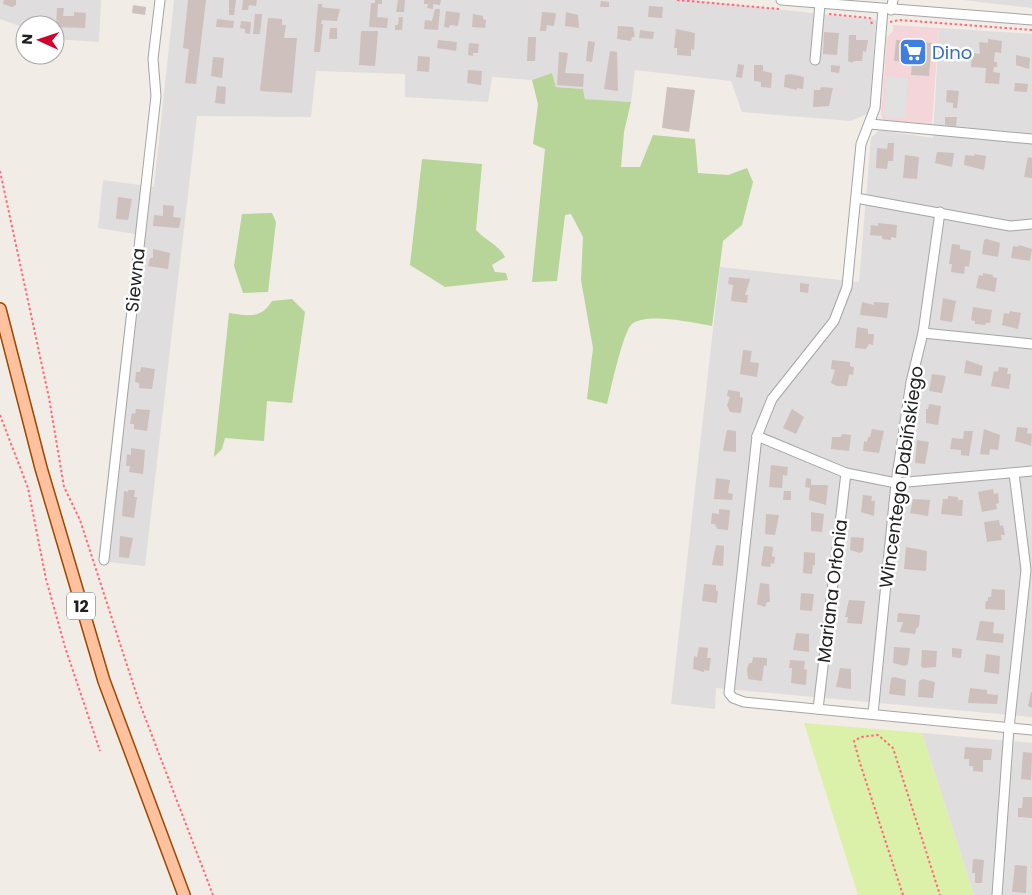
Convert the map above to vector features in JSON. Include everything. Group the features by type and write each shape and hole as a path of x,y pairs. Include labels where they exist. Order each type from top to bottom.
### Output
{"main road":[{"name":"12","path":"0,309 41,468 104,681 184,895"}],"street":[{"name":"Siewna","path":"104,560 156,96 153,59 160,0"},
{"path":"781,0 819,8 887,10 1032,20"},
{"path":"893,0 887,10 880,33 875,108 861,144 850,267 842,304 825,333 772,399 757,436 728,685 733,698 744,702 1032,730"},
{"path":"815,60 819,8"},
{"path":"870,124 1032,139"},
{"path":"856,198 1010,226 1032,224"},
{"name":"Wincentego Dabińskiego","path":"873,714 896,483 911,382 922,334 940,212"},
{"path":"922,334 1032,344"},
{"path":"757,436 846,473 896,483 1032,471"},
{"name":"Mariana Orłonia","path":"818,709 846,473"},
{"path":"997,895 1009,728 1026,570 1014,473"}],"path":[{"path":"677,0 783,10"},
{"path":"819,8 870,18 873,29 880,33 886,31 890,22 899,20 1032,30"},
{"path":"0,171 49,398 64,487 80,520 138,699 213,895"},
{"path":"0,415 28,488 53,604 100,751"},
{"path":"903,895 859,760 854,741 861,737 878,735 893,748 940,895"}],"shaded area":[{"path":"0,0 101,0 99,42 65,40 65,15 15,15 15,24 0,19"},
{"path":"174,0 694,0 876,20 869,113 851,121 742,112 731,81 635,70 631,102 585,99 583,89 556,87 552,73 532,80 492,77 488,102 405,97 405,74 316,71 311,117 197,116 145,566 98,561 135,234 98,228 103,180 154,187"},
{"path":"963,0 1032,0 1032,8"},
{"path":"893,25 939,28 932,124 883,120 881,115 887,37 893,31"},
{"path":"939,28 1032,34 1032,717 716,688 715,709 671,704 720,267 859,282 871,138 879,130 933,138"},
{"path":"887,76 908,78 905,118 884,117"},
{"path":"922,733 1032,743 1032,895 974,895"}],"green space":[{"path":"552,73 556,87 583,89 585,99 631,102 624,132 621,167 640,167 653,135 695,139 698,173 728,175 747,168 753,182 742,225 723,241 712,326 659,319 648,319 632,324 621,348 607,404 587,399 593,348 581,280 583,237 571,214 565,215 557,281 532,282 545,149 533,144 538,104 532,80"},
{"path":"422,159 482,164 476,230 503,253 505,257 492,265 495,272 506,273 508,280 445,287 410,265"},
{"path":"272,213 276,222 268,292 243,293 234,266 242,214"},
{"path":"292,299 305,312 292,403 267,401 264,441 225,438 222,449 214,457 229,313 254,315 263,311 272,301"},
{"path":"804,723 922,733 974,895 858,895"}],"building":[{"path":"4,0 16,0 16,5 12,7 3,4"},
{"path":"188,0 206,0 196,84 185,83 189,49 183,48"},
{"path":"229,0 236,0 234,15 229,15"},
{"path":"243,0 257,0 256,6 249,5 248,10 242,10"},
{"path":"375,0 382,0 382,4 378,4 377,17 388,18 387,28 369,27 371,3 375,3"},
{"path":"398,0 405,0 404,12 396,12"},
{"path":"424,0 441,0 440,5 433,4 433,9 427,8 428,4 424,4"},
{"path":"601,1 609,2 609,7 600,7"},
{"path":"318,4 322,4 322,7 340,9 337,21 322,20 320,52 314,52"},
{"path":"133,5 146,7 145,15 132,13"},
{"path":"649,6 663,7 662,18 648,17"},
{"path":"57,8 64,8 63,15 57,15"},
{"path":"435,9 440,9 438,30 424,29 425,20 432,21"},
{"path":"446,11 460,13 458,26 450,25 449,28 444,27"},
{"path":"74,12 86,13 85,28 65,27 65,16 74,16"},
{"path":"542,12 556,13 554,26 547,25 546,31 540,31"},
{"path":"566,12 578,15 579,28 565,26"},
{"path":"255,14 262,14 260,34 253,34"},
{"path":"473,14 483,16 483,19 486,20 485,28 472,27"},
{"path":"399,17 403,17 402,30 395,30 395,25 398,25"},
{"path":"268,18 282,19 282,25 286,25 284,38 297,38 292,93 260,91"},
{"path":"217,19 234,21 233,28 216,27"},
{"path":"241,21 251,22 250,34 245,33 245,29 240,28"},
{"path":"618,26 633,27 635,37 632,37 631,41 617,39"},
{"path":"330,28 337,28 337,39 329,39"},
{"path":"676,29 695,33 694,50 691,49 691,56 677,55 677,48 674,48"},
{"path":"640,30 654,32 653,39 639,38"},
{"path":"361,31 378,31 375,66 359,65"},
{"path":"824,32 839,33 837,55 823,54"},
{"path":"849,35 856,35 856,40 868,40 866,52 863,51 862,61 854,61 852,63 848,61"},
{"path":"528,37 536,37 535,61 527,61"},
{"path":"988,39 1002,41 1001,53 995,52 994,62 997,62 997,67 994,67 993,72 1000,73 999,84 985,83 986,68 971,67 972,53 980,54 979,42 988,43"},
{"path":"438,40 457,42 456,51 437,48"},
{"name":"Dino","path":"896,40 932,43 929,76 911,75 912,62 894,61"},
{"path":"588,41 595,42 592,62 586,61"},
{"path":"469,43 479,44 478,53 473,53 473,56 468,55"},
{"path":"943,48 957,48 957,58 943,60"},
{"path":"610,51 617,52 618,91 604,89"},
{"path":"559,52 568,53 565,73 584,74 583,87 557,85"},
{"path":"1016,55 1030,58 1029,69 1016,65"},
{"path":"418,56 430,57 429,72 417,71"},
{"path":"213,57 224,58 222,78 211,76"},
{"path":"738,64 744,65 742,78 736,77"},
{"path":"754,65 763,65 763,71 772,73 771,88 761,87 761,82 754,81"},
{"path":"831,65 840,66 839,73 831,72"},
{"path":"468,70 482,71 481,85 467,83"},
{"path":"791,74 804,77 803,89 797,88 797,90 784,87 785,75"},
{"path":"1015,83 1028,84 1027,92 1014,91"},
{"path":"217,86 226,87 225,104 215,103"},
{"path":"667,87 695,90 689,132 662,128"},
{"path":"821,87 833,88 829,106 813,107 814,90 820,90"},
{"path":"947,90 959,91 957,108 953,108 953,103 946,102"},
{"path":"945,117 957,117 956,126 945,125"},
{"path":"888,143 894,143 893,161 888,161 887,169 876,168 877,148 887,149"},
{"path":"937,152 954,153 952,167 935,163"},
{"path":"974,154 986,156 984,170 964,165 965,155 974,156"},
{"path":"905,155 919,157 917,179 903,178"},
{"path":"1028,157 1032,158 1032,178 1024,177"},
{"path":"118,197 132,199 128,220 116,219"},
{"path":"163,205 174,206 173,217 181,218 179,228 153,226 154,215 163,216"},
{"path":"878,223 897,225 896,238 891,237 891,240 882,239 882,236 870,235 871,225 878,226"},
{"path":"987,239 1000,243 998,257 982,254 984,240"},
{"path":"952,244 960,245 960,249 971,251 969,267 965,266 964,274 951,272 952,264 949,264"},
{"path":"1019,245 1032,249 1030,261 1011,258 1013,246 1018,247"},
{"path":"153,249 170,253 168,269 148,266 150,258 153,258"},
{"path":"983,273 997,278 995,292 976,288 979,275 983,276"},
{"path":"729,277 750,279 745,295 748,295 747,303 731,301 733,285 728,284"},
{"path":"800,283 809,284 808,293 800,292"},
{"path":"943,298 956,301 952,322 940,320"},
{"path":"862,302 874,305 874,302 889,303 887,318 860,315"},
{"path":"973,307 992,310 990,323 985,325 975,324 975,321 971,320"},
{"path":"1010,311 1021,313 1018,329 1002,325 1004,313 1009,314"},
{"path":"857,327 868,329 868,334 874,334 873,345 869,344 866,349 855,348"},
{"path":"743,350 752,351 750,362 759,363 757,377 740,374"},
{"path":"832,360 850,362 850,366 854,367 853,375 849,374 847,386 837,386 831,383 835,370 831,369"},
{"path":"966,360 983,366 981,376 964,373"},
{"path":"141,367 155,369 152,389 139,388 139,383 135,382 136,372 140,372"},
{"path":"999,367 1008,368 1007,374 1011,374 1009,389 991,386 994,371 998,372"},
{"path":"932,374 946,376 942,393 929,391"},
{"path":"728,390 740,392 740,397 743,398 741,413 730,412 727,405 730,397 727,396"},
{"path":"929,404 941,406 938,425 926,423 926,409 928,409"},
{"path":"136,409 150,410 147,431 134,429 134,424 130,424 132,413 135,414"},
{"path":"792,409 804,417 796,434 783,428"},
{"path":"1017,427 1028,428 1027,433 1032,434 1031,446 1015,441"},
{"path":"872,429 884,431 879,453 863,451 864,441 867,442"},
{"path":"984,429 1000,435 998,450 990,449 989,455 980,454"},
{"path":"727,430 736,431 736,452 723,451"},
{"path":"964,431 973,431 969,456 961,455 961,450 950,449 952,438 963,439"},
{"path":"842,434 851,435 849,451 831,449 832,437 841,437"},
{"path":"917,440 929,442 925,464 915,463"},
{"path":"131,448 145,450 143,474 129,472 130,466 126,466 127,454 131,455"},
{"path":"771,465 788,467 787,476 783,475 782,488 769,487"},
{"path":"716,478 730,480 728,493 733,494 732,500 714,499"},
{"path":"806,478 811,479 811,485 828,485 826,505 809,500 810,488 805,487"},
{"path":"993,489 994,494 998,493 999,503 996,504 997,509 982,512 978,492"},
{"path":"128,490 135,490 134,497 137,497 134,518 122,516 124,491 128,492"},
{"path":"784,491 791,491 791,500 783,500"},
{"path":"863,495 872,496 871,501 875,501 874,516 861,512"},
{"path":"948,496 958,497 958,500 963,500 962,516 941,514 943,499 948,499"},
{"path":"913,499 930,500 928,516 910,513"},
{"path":"719,509 730,510 728,530 717,529 715,524 711,524 712,513 719,514"},
{"path":"811,512 824,514 822,532 811,531"},
{"path":"766,514 779,515 775,535 765,534"},
{"path":"999,520 1000,526 1003,525 1005,535 1001,535 1002,540 987,542 984,522"},
{"path":"120,536 133,538 129,558 119,557"},
{"path":"851,537 864,538 863,551 860,553 850,550"},
{"path":"716,545 724,546 723,566 712,565"},
{"path":"764,546 773,547 772,556 775,557 774,564 771,563 770,567 761,566"},
{"path":"906,547 927,551 926,571 904,569"},
{"path":"804,552 815,553 815,565 813,565 812,574 803,573"},
{"path":"760,583 769,584 770,602 767,602 765,607 757,604"},
{"path":"704,584 716,585 716,591 718,591 717,603 702,601"},
{"path":"992,589 1005,590 1005,610 985,609 988,597 991,597"},
{"path":"801,593 814,594 812,611 800,610"},
{"path":"849,600 865,601 862,624 847,623 848,617 845,617"},
{"path":"898,613 920,615 919,626 915,634 900,632 903,622 897,622"},
{"path":"980,621 994,622 993,633 1004,634 1003,643 976,640"},
{"path":"796,633 809,634 809,652 793,650"},
{"path":"699,647 708,648 707,658 711,658 709,671 704,670 704,672 693,669 694,656 697,657"},
{"path":"894,647 910,648 908,664 905,666 893,663"},
{"path":"952,648 962,649 961,658 952,657"},
{"path":"922,650 937,651 936,667 923,668 921,666"},
{"path":"986,654 1000,656 999,674 984,672"},
{"path":"753,657 767,658 767,666 764,665 762,681 748,679 747,669 749,663 752,663"},
{"path":"790,660 805,661 804,669 807,670 806,685 791,683 792,668 789,668"},
{"path":"840,668 851,669 851,689 836,687"},
{"path":"891,678 906,680 905,696 889,694"},
{"path":"923,679 935,682 933,698 918,697 919,681"},
{"path":"970,688 987,690 987,694 998,695 997,704 968,703"},
{"path":"1032,692 1032,708 1028,706"},
{"path":"965,747 992,749 991,760 983,760 983,772 973,771 973,766 969,766 969,759 964,759"},
{"path":"1023,752 1032,753 1031,780 1021,779"},
{"path":"1023,797 1032,797 1032,818 1018,817 1018,808 1022,808"},
{"path":"973,859 984,860 982,883 975,883 975,873 972,873"},
{"path":"1015,865 1027,866 1026,893 1012,892"}],"place":[{"name":"Dino","path":"913,52"}]}
